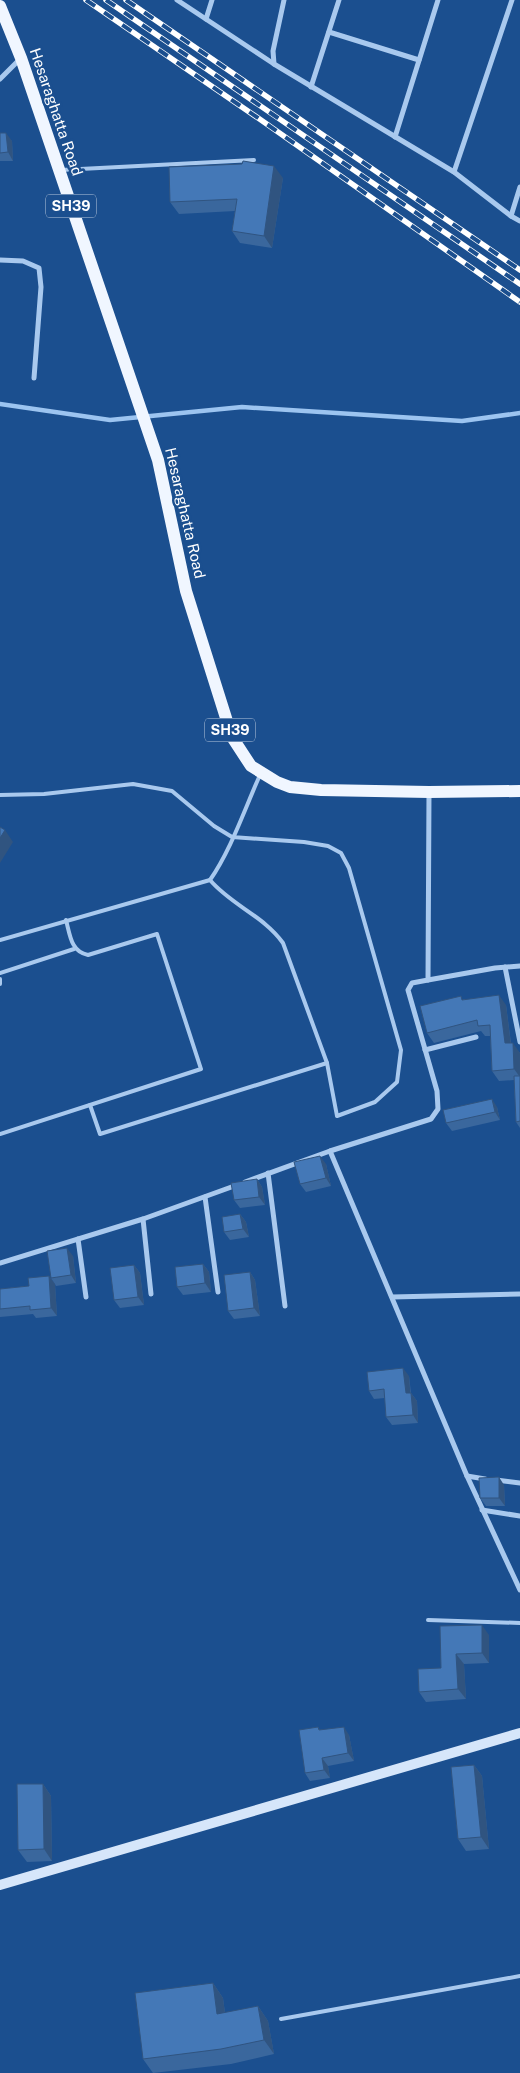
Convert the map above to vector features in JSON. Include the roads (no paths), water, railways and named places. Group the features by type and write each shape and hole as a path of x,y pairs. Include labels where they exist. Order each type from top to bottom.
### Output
{"main road":[{"name":"Hesaraghatta Road","path":"0,6 21,58 158,460 186,591 232,738 251,766 277,782 290,787 321,790 429,792 520,790"}],"street":[{"path":"177,0 311,87 454,172 520,221"},
{"path":"206,19 212,0"},
{"path":"274,64 273,51 284,0"},
{"path":"311,87 339,0"},
{"path":"395,137 438,0"},
{"path":"454,172 512,0"},
{"path":"329,32 419,60"},
{"path":"0,79 21,58"},
{"path":"511,216 520,188"},
{"path":"0,260 23,261 39,268 41,288 34,378"},
{"path":"428,980 429,792"},
{"path":"0,1263 205,1197 330,1151 432,1120 438,1109 437,1092 408,990 412,983 520,966"},
{"path":"505,967 520,1042"},
{"path":"425,1050 476,1037"},
{"path":"330,1151 467,1476 520,1590"},
{"path":"268,1173 285,1306"},
{"path":"205,1197 218,1292"},
{"path":"143,1218 151,1294"},
{"path":"78,1239 86,1297"},
{"path":"392,1297 520,1294"},
{"path":"467,1476 520,1483"},
{"path":"482,1510 520,1516"},
{"path":"0,1885 520,1733"}],"lane":[{"path":"59,170 254,160"},
{"path":"0,940 210,880 218,868 261,773"},
{"path":"0,794 44,794 133,784 172,791 214,826 232,837 304,842 328,846 341,852 349,868 401,1050 397,1082 375,1102 337,1116 327,1064 283,943 274,930 218,889 210,880"},
{"path":"0,1134 201,1068 157,934 88,955 81,954 74,949 66,920"},
{"path":"0,973 74,949"},
{"path":"0,979 0,984"},
{"path":"90,1105 100,1134 327,1064"},
{"path":"428,1620 520,1623"},
{"path":"281,2019 520,1976"}],"waterway":[{"path":"0,404 110,420 242,407 462,421 520,413"}],"railway":[{"path":"86,0 520,302"},
{"path":"106,0 520,284"},
{"path":"126,0 520,270"}]}
